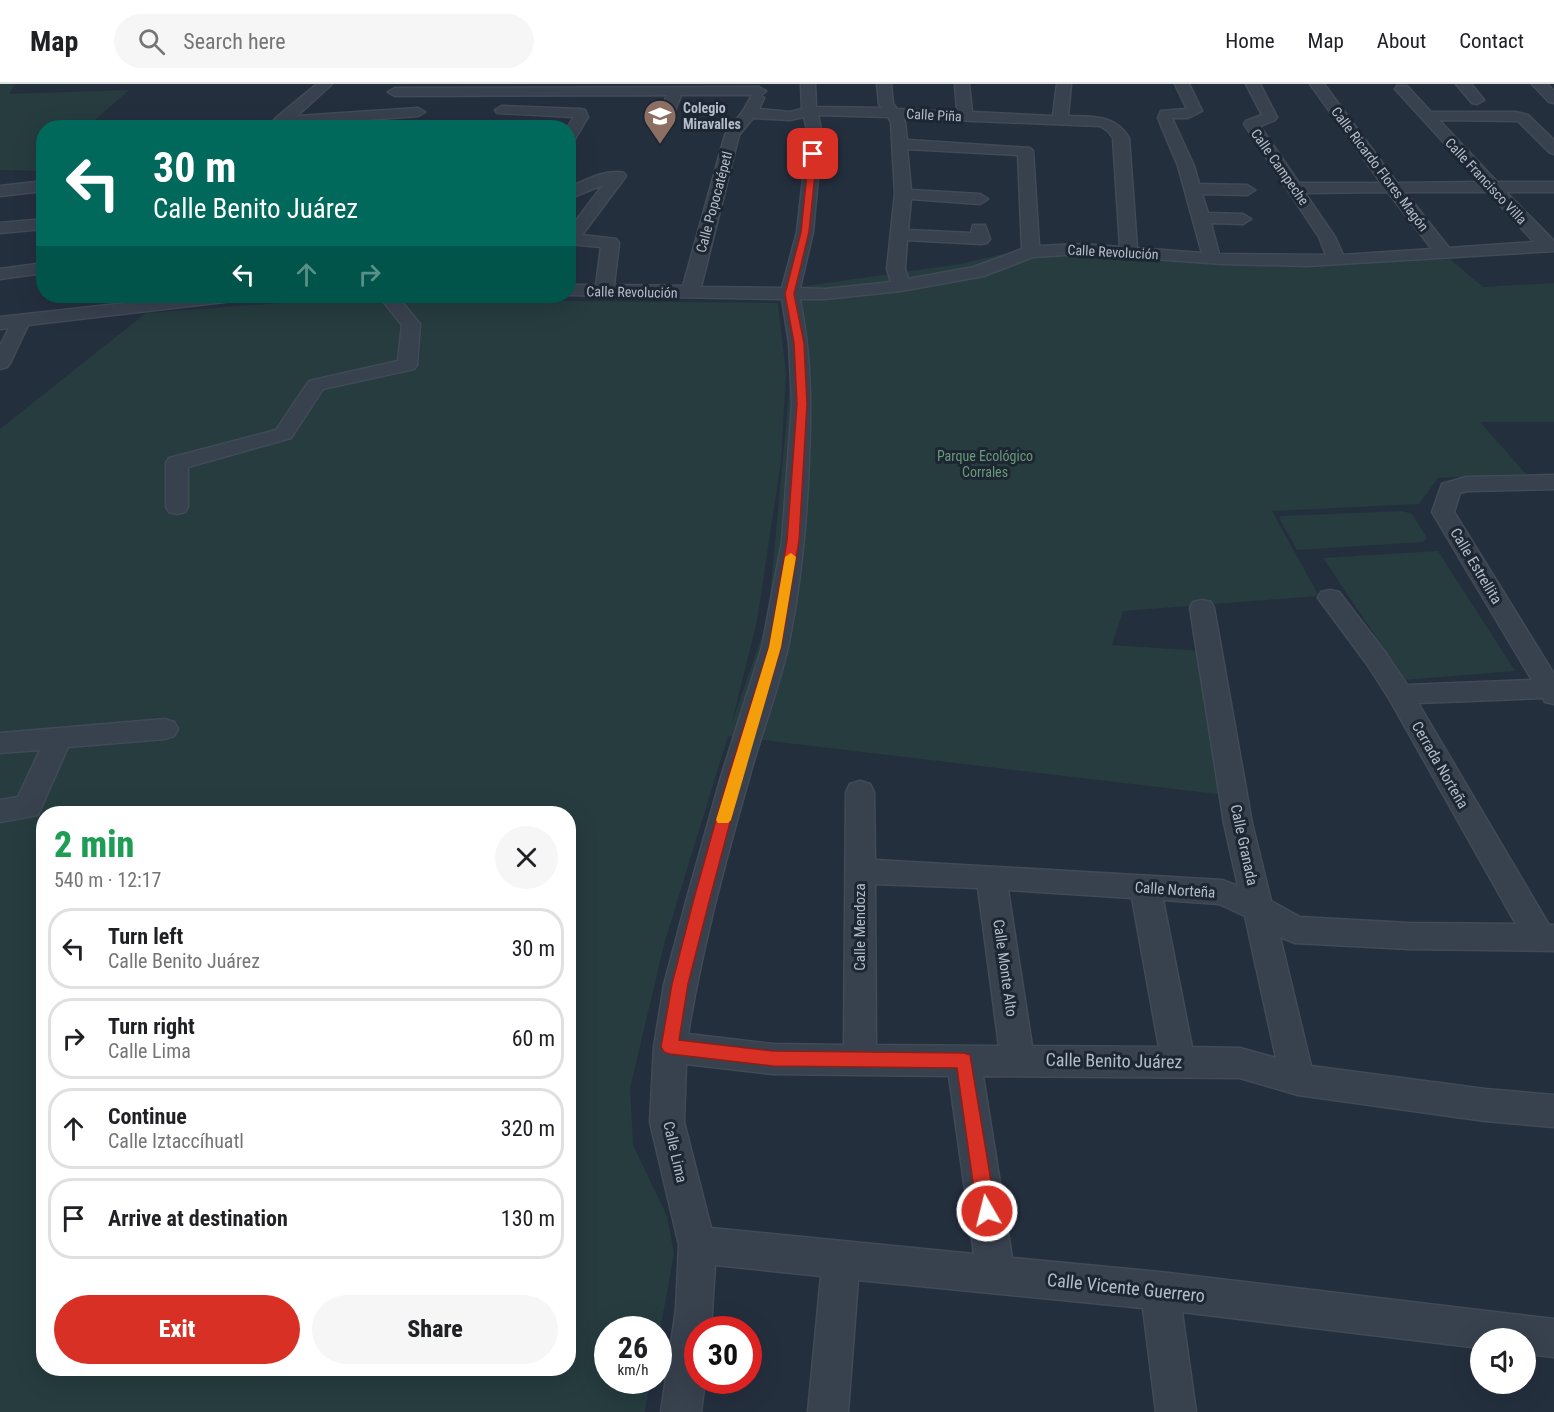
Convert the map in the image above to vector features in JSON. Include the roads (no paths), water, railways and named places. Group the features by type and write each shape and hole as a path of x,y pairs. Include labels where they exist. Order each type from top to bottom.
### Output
{"street":[{"path":"283,120 325,84"},
{"path":"790,294 805,232 815,135 812,111 808,101 808,84"},
{"path":"884,84 886,104 898,122 903,194 896,269 901,286"},
{"path":"962,84 965,116"},
{"path":"1060,120 1064,84"},
{"path":"1182,84 1195,111 1188,114 1166,114 1166,118 1186,166 1212,258"},
{"name":"Calle Campeche","path":"1253,84 1270,117 1251,124 1327,237 1337,260"},
{"name":"Calle Ricardo Flores Magón","path":"1317,84 1444,253"},
{"path":"1463,84 1477,100"},
{"path":"1539,84 1554,99"},
{"path":"379,114 397,88 511,92 759,88"},
{"name":"Calle Popocatépetl","path":"690,293 732,135 740,122 750,113 759,88"},
{"name":"Calle Francisco Villa","path":"1401,89 1492,187 1551,246"},
{"path":"666,116 676,91"},
{"path":"511,92 500,115 580,113 581,117 576,125"},
{"name":"Calle Piña","path":"750,113 790,116 812,111 890,112 1101,122 1116,128 1121,138 1129,253"},
{"path":"318,120 418,112"},
{"path":"1425,116 1523,118 1552,145"},
{"path":"899,144 1025,152 1031,252"},
{"path":"578,174 618,176"},
{"path":"576,190 595,182 618,176"},
{"path":"576,231 618,176"},
{"path":"0,191 36,187"},
{"path":"1295,188 1554,187"},
{"path":"1192,189 1247,190"},
{"path":"903,194 980,199"},
{"path":"1199,218 1243,219"},
{"path":"0,228 36,225"},
{"path":"900,235 981,239 979,229"},
{"path":"576,239 610,243 604,291"},
{"name":"Calle Revolución","path":"576,290 825,294 901,286 978,272 1031,252 1083,249 1212,258 1337,260 1551,246"},
{"path":"0,274 36,269"},
{"name":"Calle Lima","path":"681,1412 695,1309 697,1245 667,1122 670,1047 680,984 701,902 735,777 775,647 793,541 802,404 799,343 790,294"},
{"path":"0,323 166,303"},
{"path":"177,507 177,463 284,434 316,385 407,365 411,324 394,303"},
{"path":"0,363 21,320"},
{"name":"Calle Estrellita","path":"1552,484 1466,484 1450,489 1443,512 1553,690"},
{"name":"Cerrada Norteña","path":"1330,598 1376,658 1400,695 1547,938"},
{"name":"Calle Granada","path":"1202,608 1238,823 1298,1080"},
{"path":"1400,695 1553,690"},
{"path":"0,743 165,729"},
{"path":"0,810 28,807 58,739"},
{"name":"Calle Mendoza","path":"860,792 860,1061"},
{"name":"Calle Norteña","path":"860,871 1222,892 1257,908 1295,930 1408,936 1547,938"},
{"name":"Calle Monte Alto","path":"991,877 1018,1060"},
{"path":"1145,887 1178,1062"},
{"name":"Calle Benito Juárez","path":"670,1047 773,1059 1240,1064 1298,1080 1485,1105 1554,1111"},
{"path":"964,1061 996,1275"},
{"name":"Calle Vicente Guerrero","path":"697,1245 841,1257 1160,1291 1554,1338"},
{"path":"828,1412 841,1257"},
{"path":"1160,1291 1176,1412"}],"place":[{"name":"Colegio Miravalles","path":"660,145"}],"park label":[{"name":"Parque Ecológico Corrales","path":"985,464"}]}
